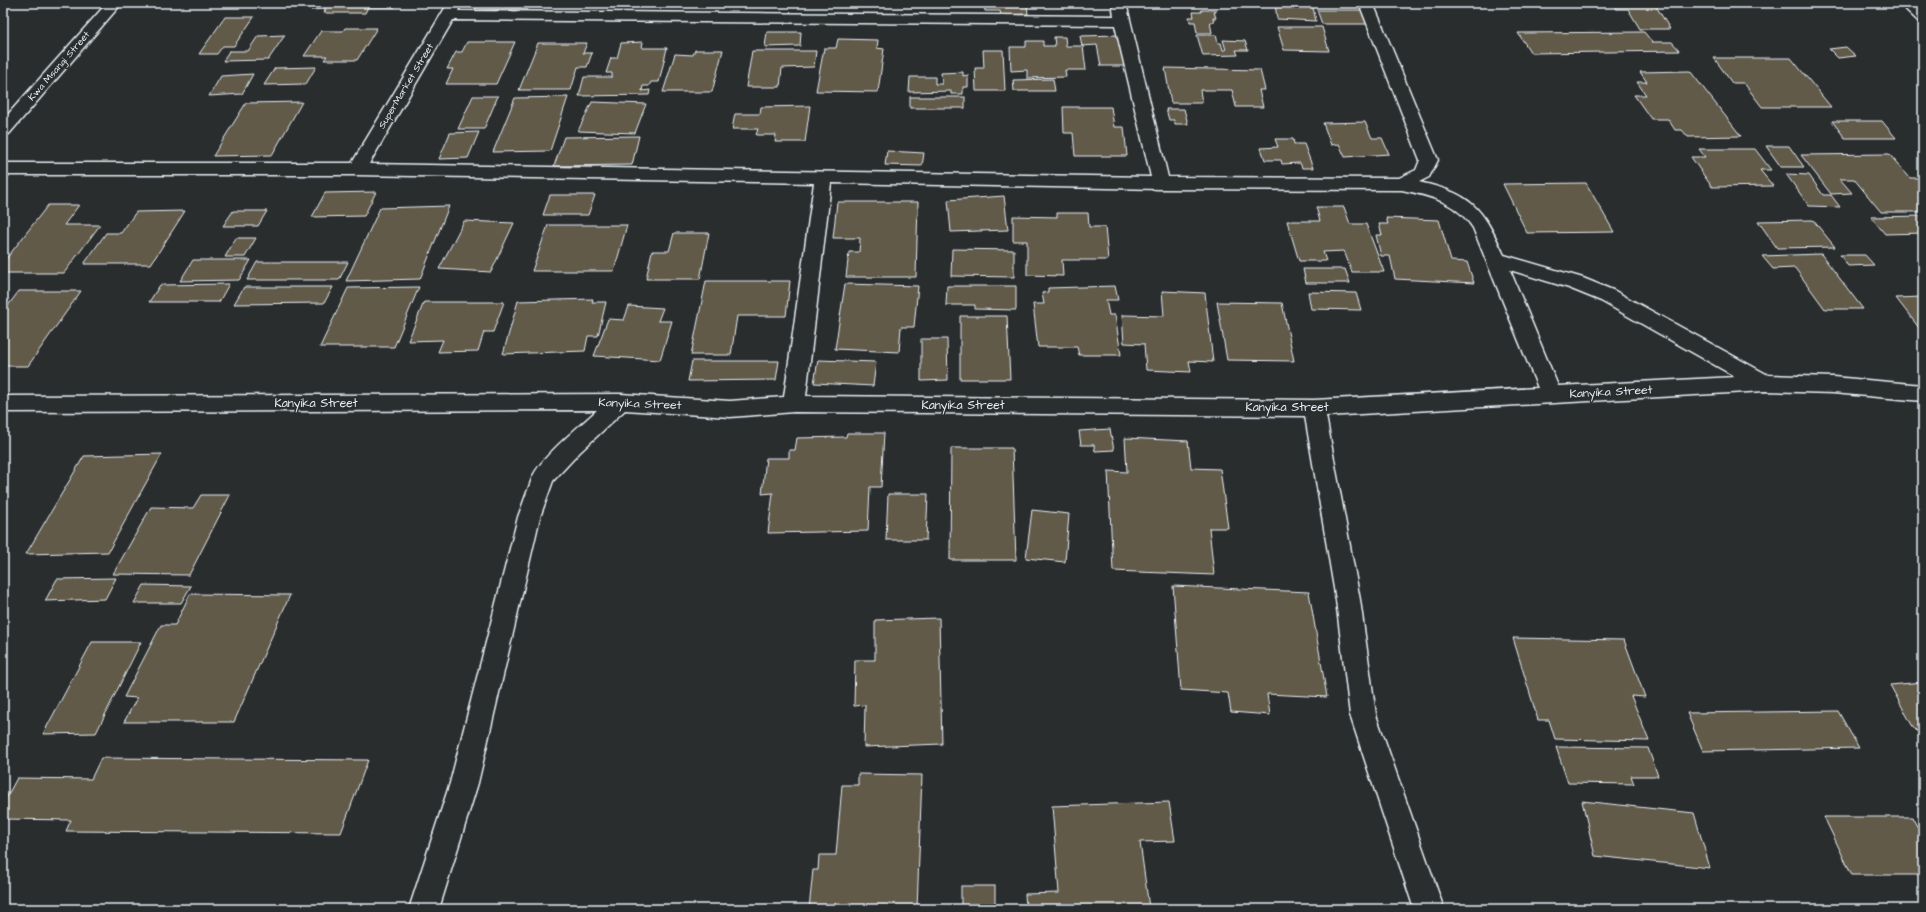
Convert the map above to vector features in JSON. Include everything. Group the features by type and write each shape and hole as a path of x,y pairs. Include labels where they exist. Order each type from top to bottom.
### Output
{"street":[{"name":"Kwa Msangi Street","path":"3,130 115,3"},
{"path":"1119,3 1161,183"},
{"path":"1366,3 1429,160 1423,173 1402,184"},
{"path":"1906,3 1923,18"},
{"path":"452,9 1122,21"},
{"name":"SuperMarket Street","path":"357,169 452,9"},
{"path":"3,169 357,169 1161,183 1402,184 1441,193 1459,202 1473,214 1482,227 1496,259 1551,395"},
{"path":"794,404 822,178"},
{"path":"1496,259 1576,283 1608,296 1765,383"},
{"name":"Kanyika Street","path":"3,404 620,402 730,409 794,404 1314,408 1765,383 1833,385 1923,393"},
{"path":"424,909 464,783 529,518 544,476 572,446 620,402"},
{"path":"1314,408 1348,600 1363,715 1429,909"}],"building":[{"path":"315,3 397,3 395,7 368,7 365,13 324,13 326,9 311,10"},
{"path":"478,3 530,3 528,9 475,10"},
{"path":"544,3 588,3 587,5 543,5"},
{"path":"984,3 1033,3 1033,5 1027,5 1028,14 1001,15 1000,11 985,11"},
{"path":"1275,3 1312,3 1316,21 1277,19"},
{"path":"1613,3 1654,3 1670,29 1640,29 1628,9 1616,9"},
{"path":"1201,10 1216,10 1216,12 1214,12 1216,18 1213,18 1214,22 1210,22 1212,33 1197,33 1195,22 1190,22 1189,17 1194,17 1193,12 1202,12"},
{"path":"1317,10 1362,10 1367,24 1322,24"},
{"path":"225,17 254,17 234,46 223,46 217,54 199,54"},
{"path":"1277,27 1322,27 1329,51 1284,50"},
{"path":"345,28 377,28 357,60 324,60 327,56 304,56 321,31 343,31"},
{"path":"767,32 801,32 800,46 765,47"},
{"path":"1644,32 1652,42 1672,42 1680,51 1531,53 1518,33"},
{"path":"285,35 268,60 223,61 229,51 248,51 258,36"},
{"path":"1119,35 1126,66 1101,66 1097,45 1082,46 1080,36"},
{"path":"1197,35 1216,35 1218,43 1221,43 1223,50 1226,50 1223,40 1245,41 1248,50 1236,50 1238,55 1203,56"},
{"path":"1054,37 1065,37 1066,46 1083,46 1086,70 1065,70 1066,77 1027,78 1027,70 1011,71 1010,47 1026,47 1026,41 1043,41 1043,46 1055,46"},
{"path":"838,39 878,40 877,48 884,49 878,92 816,91 824,48 836,48"},
{"path":"467,42 515,42 496,84 446,84 453,69 447,69 456,52 462,52"},
{"path":"643,42 642,48 667,48 659,82 651,82 649,86 643,86 642,91 650,90 649,95 579,96 584,77 612,77 612,73 606,73 611,58 617,58 621,43"},
{"path":"538,43 587,43 583,53 592,53 587,67 578,67 571,90 519,90"},
{"path":"1846,47 1856,56 1838,58 1829,49"},
{"path":"695,50 723,50 712,92 663,92 675,54 693,55"},
{"path":"983,50 1003,50 1005,91 976,91 975,68 984,68"},
{"path":"752,51 816,51 814,67 782,68 780,87 746,87"},
{"path":"1714,58 1791,58 1831,107 1762,107 1744,83 1732,83"},
{"path":"316,67 306,84 264,85 275,68"},
{"path":"1165,68 1260,70 1265,90 1259,90 1263,107 1236,107 1232,90 1200,90 1202,103 1171,103"},
{"path":"1690,71 1741,136 1688,137 1682,130 1675,130 1668,119 1651,119 1634,95 1646,95 1637,82 1647,82 1640,72"},
{"path":"963,72 963,76 968,75 968,87 963,87 963,94 951,94 951,91 909,92 910,77 935,77 935,84 942,84 941,73"},
{"path":"253,74 242,94 209,96 221,76"},
{"path":"1053,79 1055,91 1014,91 1013,80"},
{"path":"473,96 498,96 484,129 458,129"},
{"path":"568,97 550,151 493,152 515,98"},
{"path":"910,97 965,97 965,108 910,108"},
{"path":"302,102 272,155 213,156 246,103"},
{"path":"592,102 646,104 635,133 578,131"},
{"path":"810,106 805,142 775,142 776,135 756,135 758,129 732,129 735,114 760,114 761,107"},
{"path":"1063,107 1111,107 1114,127 1124,127 1127,156 1075,156 1073,133 1064,133"},
{"path":"1166,109 1184,109 1188,124 1175,124 1174,120 1169,120"},
{"path":"1832,121 1882,121 1896,138 1845,138"},
{"path":"1365,122 1372,138 1382,138 1389,154 1345,157 1339,144 1331,145 1323,123"},
{"path":"479,132 468,158 439,159 450,133"},
{"path":"639,136 632,165 554,166 564,137"},
{"path":"1275,139 1293,139 1294,144 1304,144 1313,168 1302,168 1300,163 1282,164 1281,160 1265,160 1261,148 1278,147"},
{"path":"1766,146 1789,146 1804,167 1781,167"},
{"path":"1699,149 1755,149 1771,170 1760,170 1773,186 1712,187 1691,157 1705,157"},
{"path":"887,151 924,153 922,166 885,165"},
{"path":"1889,154 1910,178 1918,178 1923,184 1923,212 1881,212 1854,179 1840,179 1852,193 1831,194 1801,155"},
{"path":"1786,174 1809,175 1823,195 1831,195 1840,207 1809,206"},
{"path":"1586,183 1614,232 1527,233 1503,184"},
{"path":"376,192 364,216 312,217 325,193"},
{"path":"550,195 595,195 588,215 543,215"},
{"path":"1004,196 1008,230 951,232 948,200"},
{"path":"837,202 918,202 916,277 846,277 849,252 859,252 860,238 833,238"},
{"path":"48,205 79,205 64,225 100,225 64,273 3,273 3,263"},
{"path":"449,206 420,279 346,281 380,208"},
{"path":"1316,207 1344,207 1350,224 1366,224 1384,272 1352,272 1344,251 1323,252 1326,261 1299,261 1287,221 1320,221"},
{"path":"185,211 151,264 84,264 106,233 121,233 136,212"},
{"path":"233,211 267,211 258,226 223,226"},
{"path":"1057,213 1088,213 1089,227 1105,227 1108,260 1062,260 1063,276 1027,275 1027,241 1013,241 1013,216 1057,217"},
{"path":"1923,216 1923,233 1885,234 1871,217"},
{"path":"1386,218 1439,220 1451,261 1467,262 1474,283 1395,279 1390,256 1381,256 1376,235 1382,235 1379,224 1388,224"},
{"path":"1813,220 1835,247 1777,248 1758,221"},
{"path":"464,221 514,223 491,272 439,269"},
{"path":"548,225 627,225 614,271 532,271"},
{"path":"674,233 709,233 700,279 646,279 652,251 669,251"},
{"path":"236,238 256,238 245,257 225,257"},
{"path":"952,249 1014,250 1014,277 951,276"},
{"path":"1821,254 1863,309 1825,309 1795,268 1773,269 1762,256"},
{"path":"1840,255 1865,255 1874,265 1848,266"},
{"path":"193,260 251,260 239,280 180,281"},
{"path":"257,262 348,262 339,280 247,280"},
{"path":"1303,269 1345,269 1350,283 1306,283"},
{"path":"706,281 790,281 786,316 737,316 731,355 691,355"},
{"path":"229,284 219,302 149,302 160,285"},
{"path":"845,284 918,286 914,327 901,327 899,352 835,349"},
{"path":"947,286 1016,286 1016,310 975,309 975,305 946,305"},
{"path":"1115,286 1118,300 1106,300 1109,315 1115,315 1121,355 1079,355 1077,347 1038,347 1033,304 1044,304 1042,293 1048,292 1048,288"},
{"path":"244,287 333,287 324,303 234,304"},
{"path":"419,287 394,347 320,347 348,288"},
{"path":"19,291 81,291 28,366 3,366 3,312"},
{"path":"1162,291 1205,293 1213,362 1189,361 1191,372 1146,370 1144,344 1124,343 1122,315 1164,316"},
{"path":"1308,292 1356,293 1361,310 1311,309"},
{"path":"1896,298 1923,298 1923,333"},
{"path":"593,299 592,302 606,302 598,336 588,336 585,351 503,354 518,301"},
{"path":"424,302 504,302 493,332 484,332 478,351 438,352 443,340 408,341"},
{"path":"1217,302 1282,303 1294,361 1227,360"},
{"path":"629,306 663,308 658,321 672,321 660,360 594,356 608,319 624,320"},
{"path":"960,316 1007,316 1010,379 960,379"},
{"path":"921,339 947,339 948,380 921,381"},
{"path":"818,360 876,362 873,386 814,383"},
{"path":"692,361 779,361 776,380 688,381"},
{"path":"1110,429 1114,450 1095,451 1094,445 1081,445 1079,431"},
{"path":"847,433 884,433 881,487 870,487 868,531 768,533 773,493 762,494 766,458 789,458 789,450 795,450 797,438 846,437"},
{"path":"1125,438 1188,441 1191,468 1220,469 1228,528 1209,528 1214,575 1113,571 1108,471 1127,472"},
{"path":"951,448 1012,448 1016,560 950,560"},
{"path":"162,454 108,552 26,554 84,456"},
{"path":"888,494 928,494 926,540 886,540"},
{"path":"201,495 230,495 189,575 113,574 151,507 193,508"},
{"path":"1032,510 1069,514 1065,562 1026,558"},
{"path":"116,578 105,599 45,601 57,579"},
{"path":"144,585 191,586 181,603 134,603"},
{"path":"1173,586 1309,592 1327,697 1267,694 1270,715 1231,712 1228,693 1181,690"},
{"path":"190,594 290,595 234,722 124,722 137,698 124,697 161,625 175,625"},
{"path":"939,618 942,744 864,747 865,705 854,706 855,660 875,660 875,620"},
{"path":"1513,638 1624,640 1645,697 1631,696 1649,741 1555,739 1549,720 1538,720"},
{"path":"92,642 141,642 96,733 43,734"},
{"path":"1923,682 1923,739 1912,725 1890,685"},
{"path":"1838,711 1859,748 1703,751 1687,713"},
{"path":"1556,747 1648,748 1658,776 1631,776 1634,784 1568,783"},
{"path":"101,758 368,760 341,833 66,831 71,820 3,819 3,804 17,778 91,779"},
{"path":"858,774 922,775 917,909 809,909 813,870 818,870 819,855 836,855 842,785 858,785"},
{"path":"1582,801 1694,813 1710,868 1595,856"},
{"path":"1169,802 1175,841 1140,842 1149,908 1167,907 1167,909 1026,909 1025,894 1059,893 1052,806"},
{"path":"1824,817 1912,817 1923,838 1923,875 1852,875"},
{"path":"961,886 995,886 995,909 961,909"}]}
